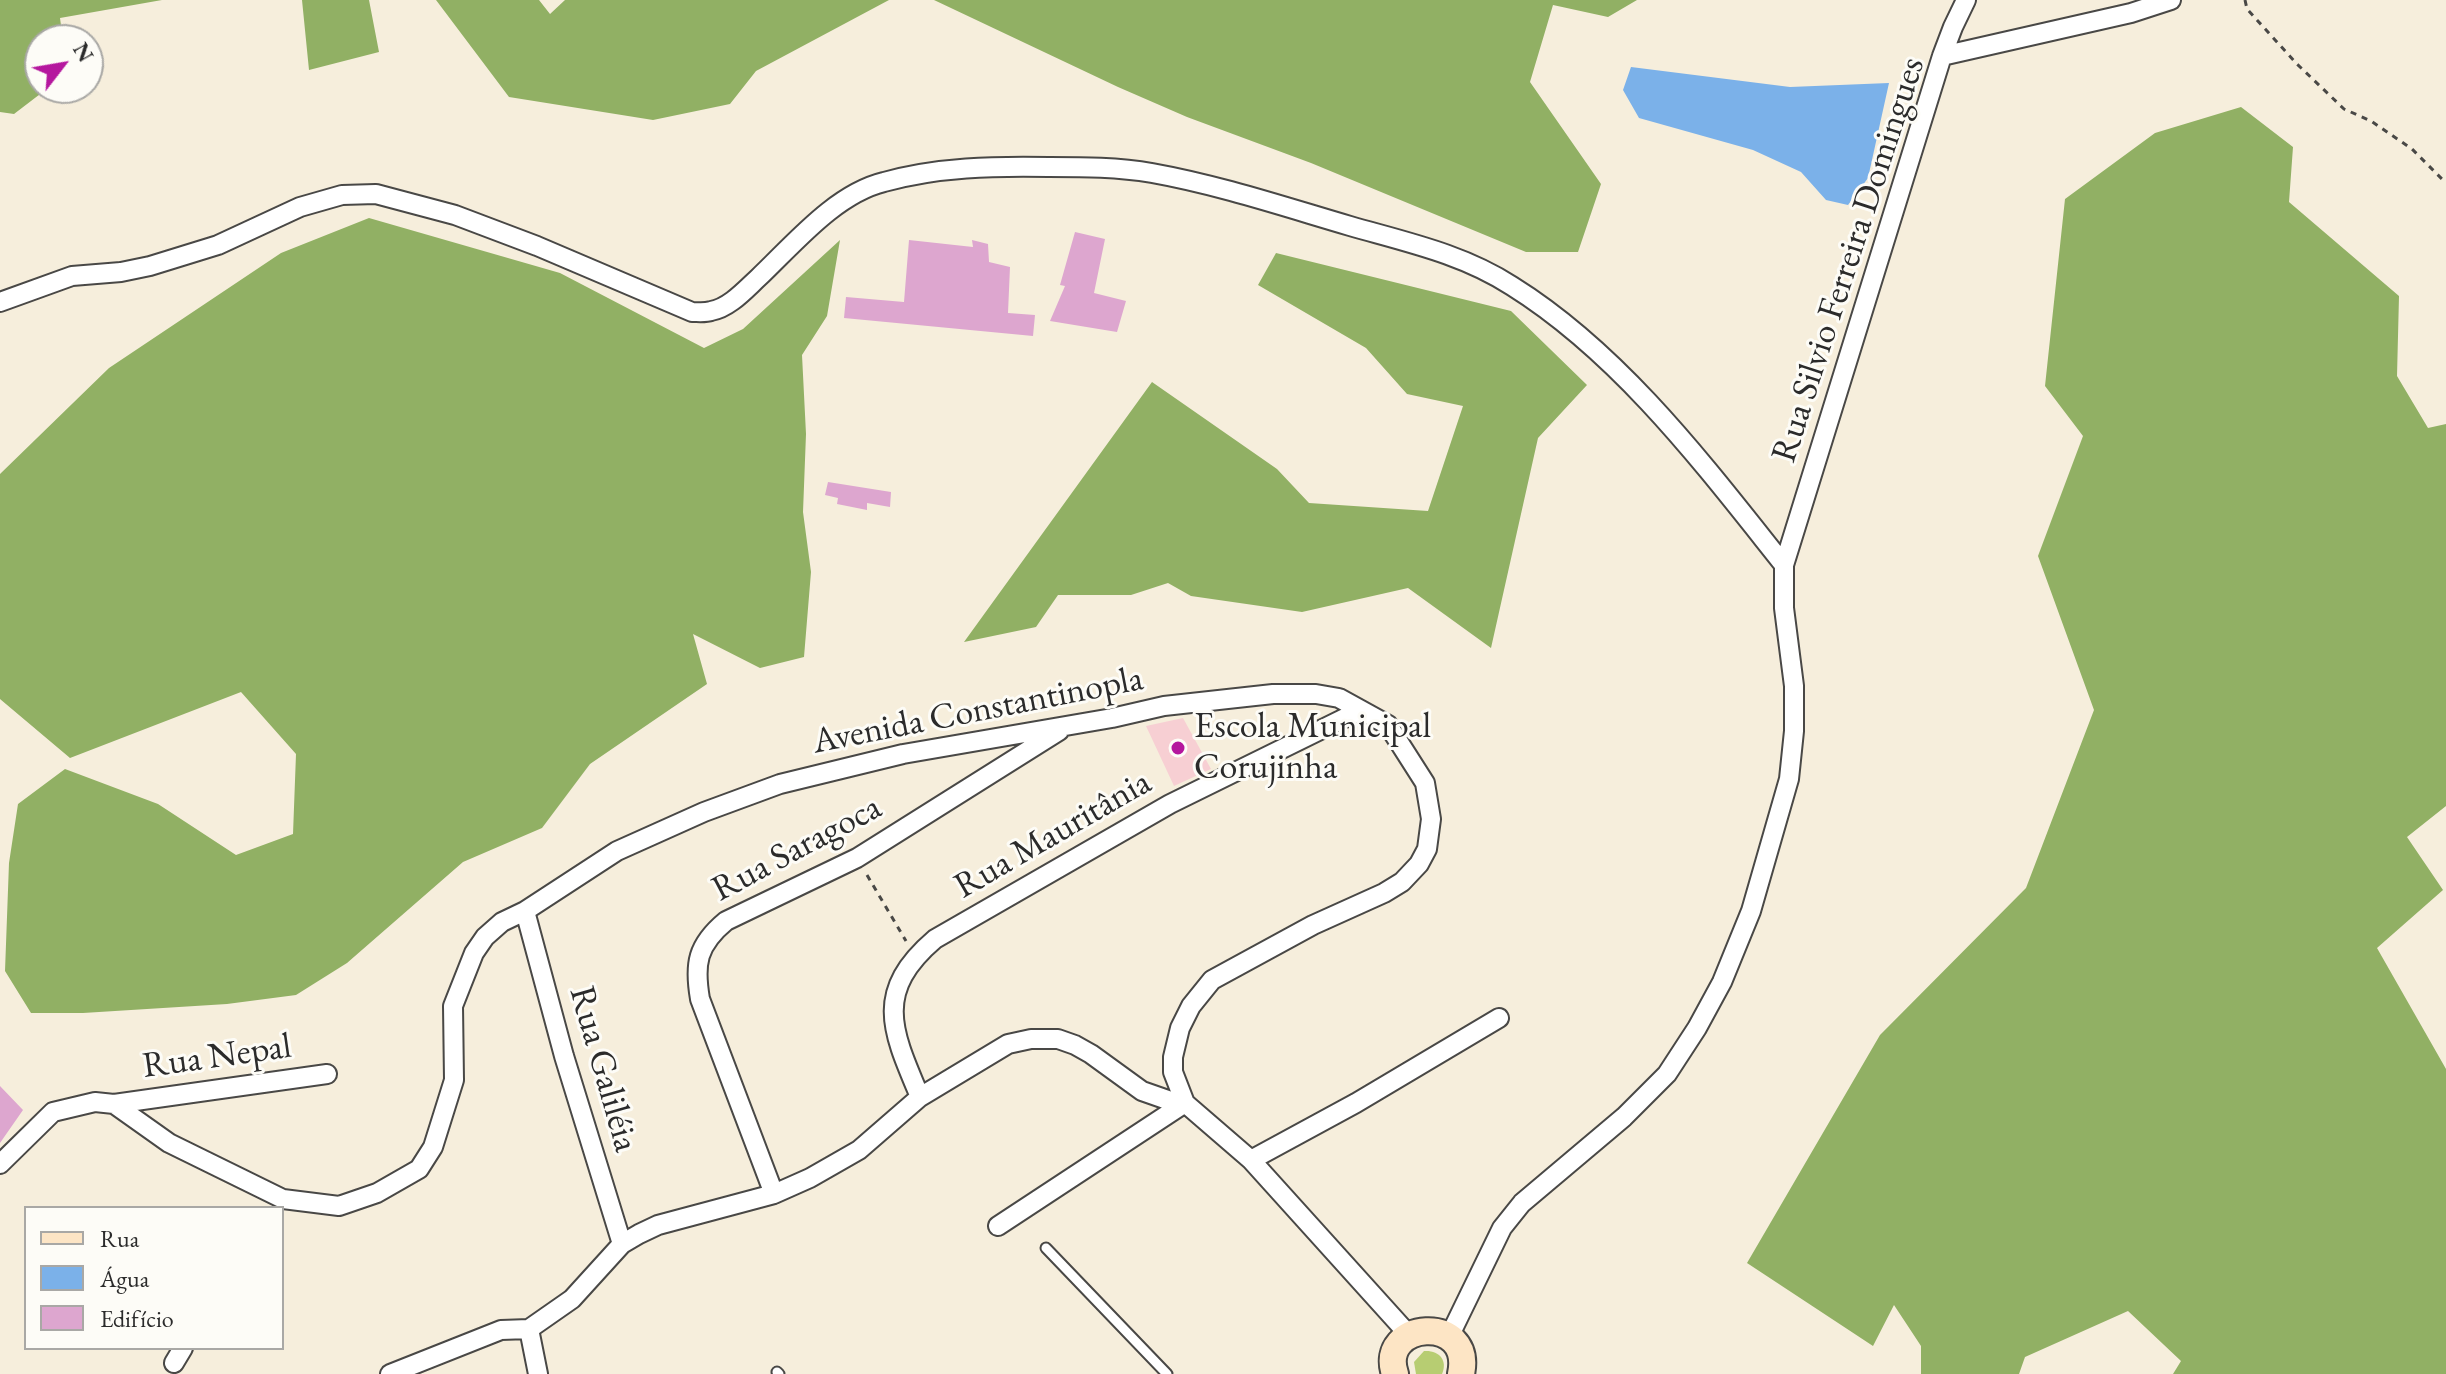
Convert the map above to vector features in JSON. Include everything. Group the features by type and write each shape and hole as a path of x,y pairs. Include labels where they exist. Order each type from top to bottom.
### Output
{"street":[{"path":"1942,56 1966,0"},
{"name":"Rua Silvio Ferreira Domingues","path":"1449,1337 1502,1228 1522,1203 1624,1117 1667,1074 1722,982 1751,911 1789,779 1794,731 1794,686 1784,608 1784,565 1942,56 2131,13 2171,0"},
{"path":"0,302 72,276 121,272 218,245 300,207 342,195 376,194 455,215 603,272 692,312 713,311 735,298 825,215 850,196 880,182 933,171 1018,166 1095,167 1149,172 1212,186 1456,257 1512,285 1581,338 1640,395 1784,565"},
{"name":"Avenida Constantinopla","path":"114,1104 169,1143 280,1204 339,1206 377,1193 419,1169 433,1147 454,1080 453,1006 467,968 485,937 502,922 525,911 617,851 704,812 780,784 903,754 1164,706 1273,694 1316,694 1339,698 1388,725 1425,783 1431,819 1427,849 1419,864 1402,882 1384,893 1313,925 1212,980 1200,993 1180,1028 1173,1057 1173,1072 1184,1104"},
{"name":"Rua Mauritânia","path":"920,1097 898,1046 894,1011 901,980 915,957 935,939 1170,804 1361,710"},
{"name":"Rua Saragoca","path":"774,1194 700,999 696,976 704,944 726,921 857,858 1068,725"},
{"name":"Rua Galiléia","path":"525,911 564,1056 622,1244"},
{"path":"1251,1160 1356,1103 1499,1018"},
{"path":"390,1374 501,1330 529,1329 572,1299 622,1244 658,1225 774,1194 840,1162 859,1150 920,1097 1008,1044 1031,1039 1058,1039 1091,1054 1142,1091 1184,1104 1251,1160 1409,1335"},
{"name":"Rua Nepal","path":"114,1104 327,1074"},
{"path":"0,1164 53,1112 95,1102 114,1104"},
{"path":"998,1226 1184,1104"},
{"path":"529,1329 538,1374"},
{"path":"1395,1374 1393,1360 1396,1350 1409,1335 1427,1330 1449,1337 1458,1348 1462,1358 1461,1374"}],"lane":[{"path":"1046,1248 1167,1374"}],"path":[{"path":"2245,0 2247,9 2297,64 2344,109 2371,121 2412,149 2446,183"},
{"path":"857,858 915,957"}],"shaded area":[{"name":"Escola Municipal Corujinha","path":"1183,718 1211,769 1174,786 1146,726"}],"green space":[{"path":"0,0 162,0 60,18 61,24 24,24 24,104 27,104 14,114 0,112"},
{"path":"302,0 369,0 379,52 309,70"},
{"path":"436,0 539,0 550,14 565,0 889,0 756,71 730,104 653,120 509,97"},
{"path":"934,0 1637,0 1608,17 1553,5 1530,82 1601,184 1578,252 1526,252 1311,163 1187,117"},
{"path":"2241,107 2293,147 2289,202 2399,296 2397,376 2428,428 2446,424 2446,806 2407,837 2443,890 2377,948 2446,1069 2446,1374 2173,1374 2181,1361 2128,1311 2025,1357 2019,1374 1921,1374 1921,1346 1894,1305 1873,1346 1747,1263 1880,1035 2026,888 2094,710 2038,556 2083,436 2045,386 2065,199 2155,133"},
{"path":"369,218 560,273 704,348 743,329 840,240 827,316 802,355 806,434 803,512 811,572 804,657 760,668 693,634 707,684 590,764 542,828 463,862 347,963 296,995 227,1004 31,1013 5,971 9,863 18,804 65,769 158,804 236,855 293,834 296,754 241,692 70,758 0,699 0,474 109,368 281,253"},
{"path":"1276,253 1511,311 1587,385 1538,438 1491,648 1408,588 1302,612 1191,596 1168,583 1131,595 1058,595 1036,627 964,642 1152,382 1277,469 1309,503 1428,511 1463,406 1407,394 1366,348 1258,285"},
{"path":"1424,1351 1441,1357 1444,1364 1442,1374 1416,1374 1414,1362"}],"water":[{"path":"1631,67 1790,87 1889,83 1868,178 1848,205 1826,200 1801,172 1753,150 1639,118 1623,90"}],"building":[{"path":"1075,232 1105,239 1094,293 1126,301 1117,332 1050,321 1065,286 1060,285"},
{"path":"909,240 973,247 972,240 988,244 989,262 1010,267 1008,313 1035,315 1033,336 844,318 846,297 904,302"},
{"path":"828,482 891,492 890,507 867,503 867,510 837,504 838,498 825,495"},
{"path":"0,1086 23,1110 0,1143"}],"place":[{"name":"Escola Municipal Corujinha","path":"1178,748"}]}
